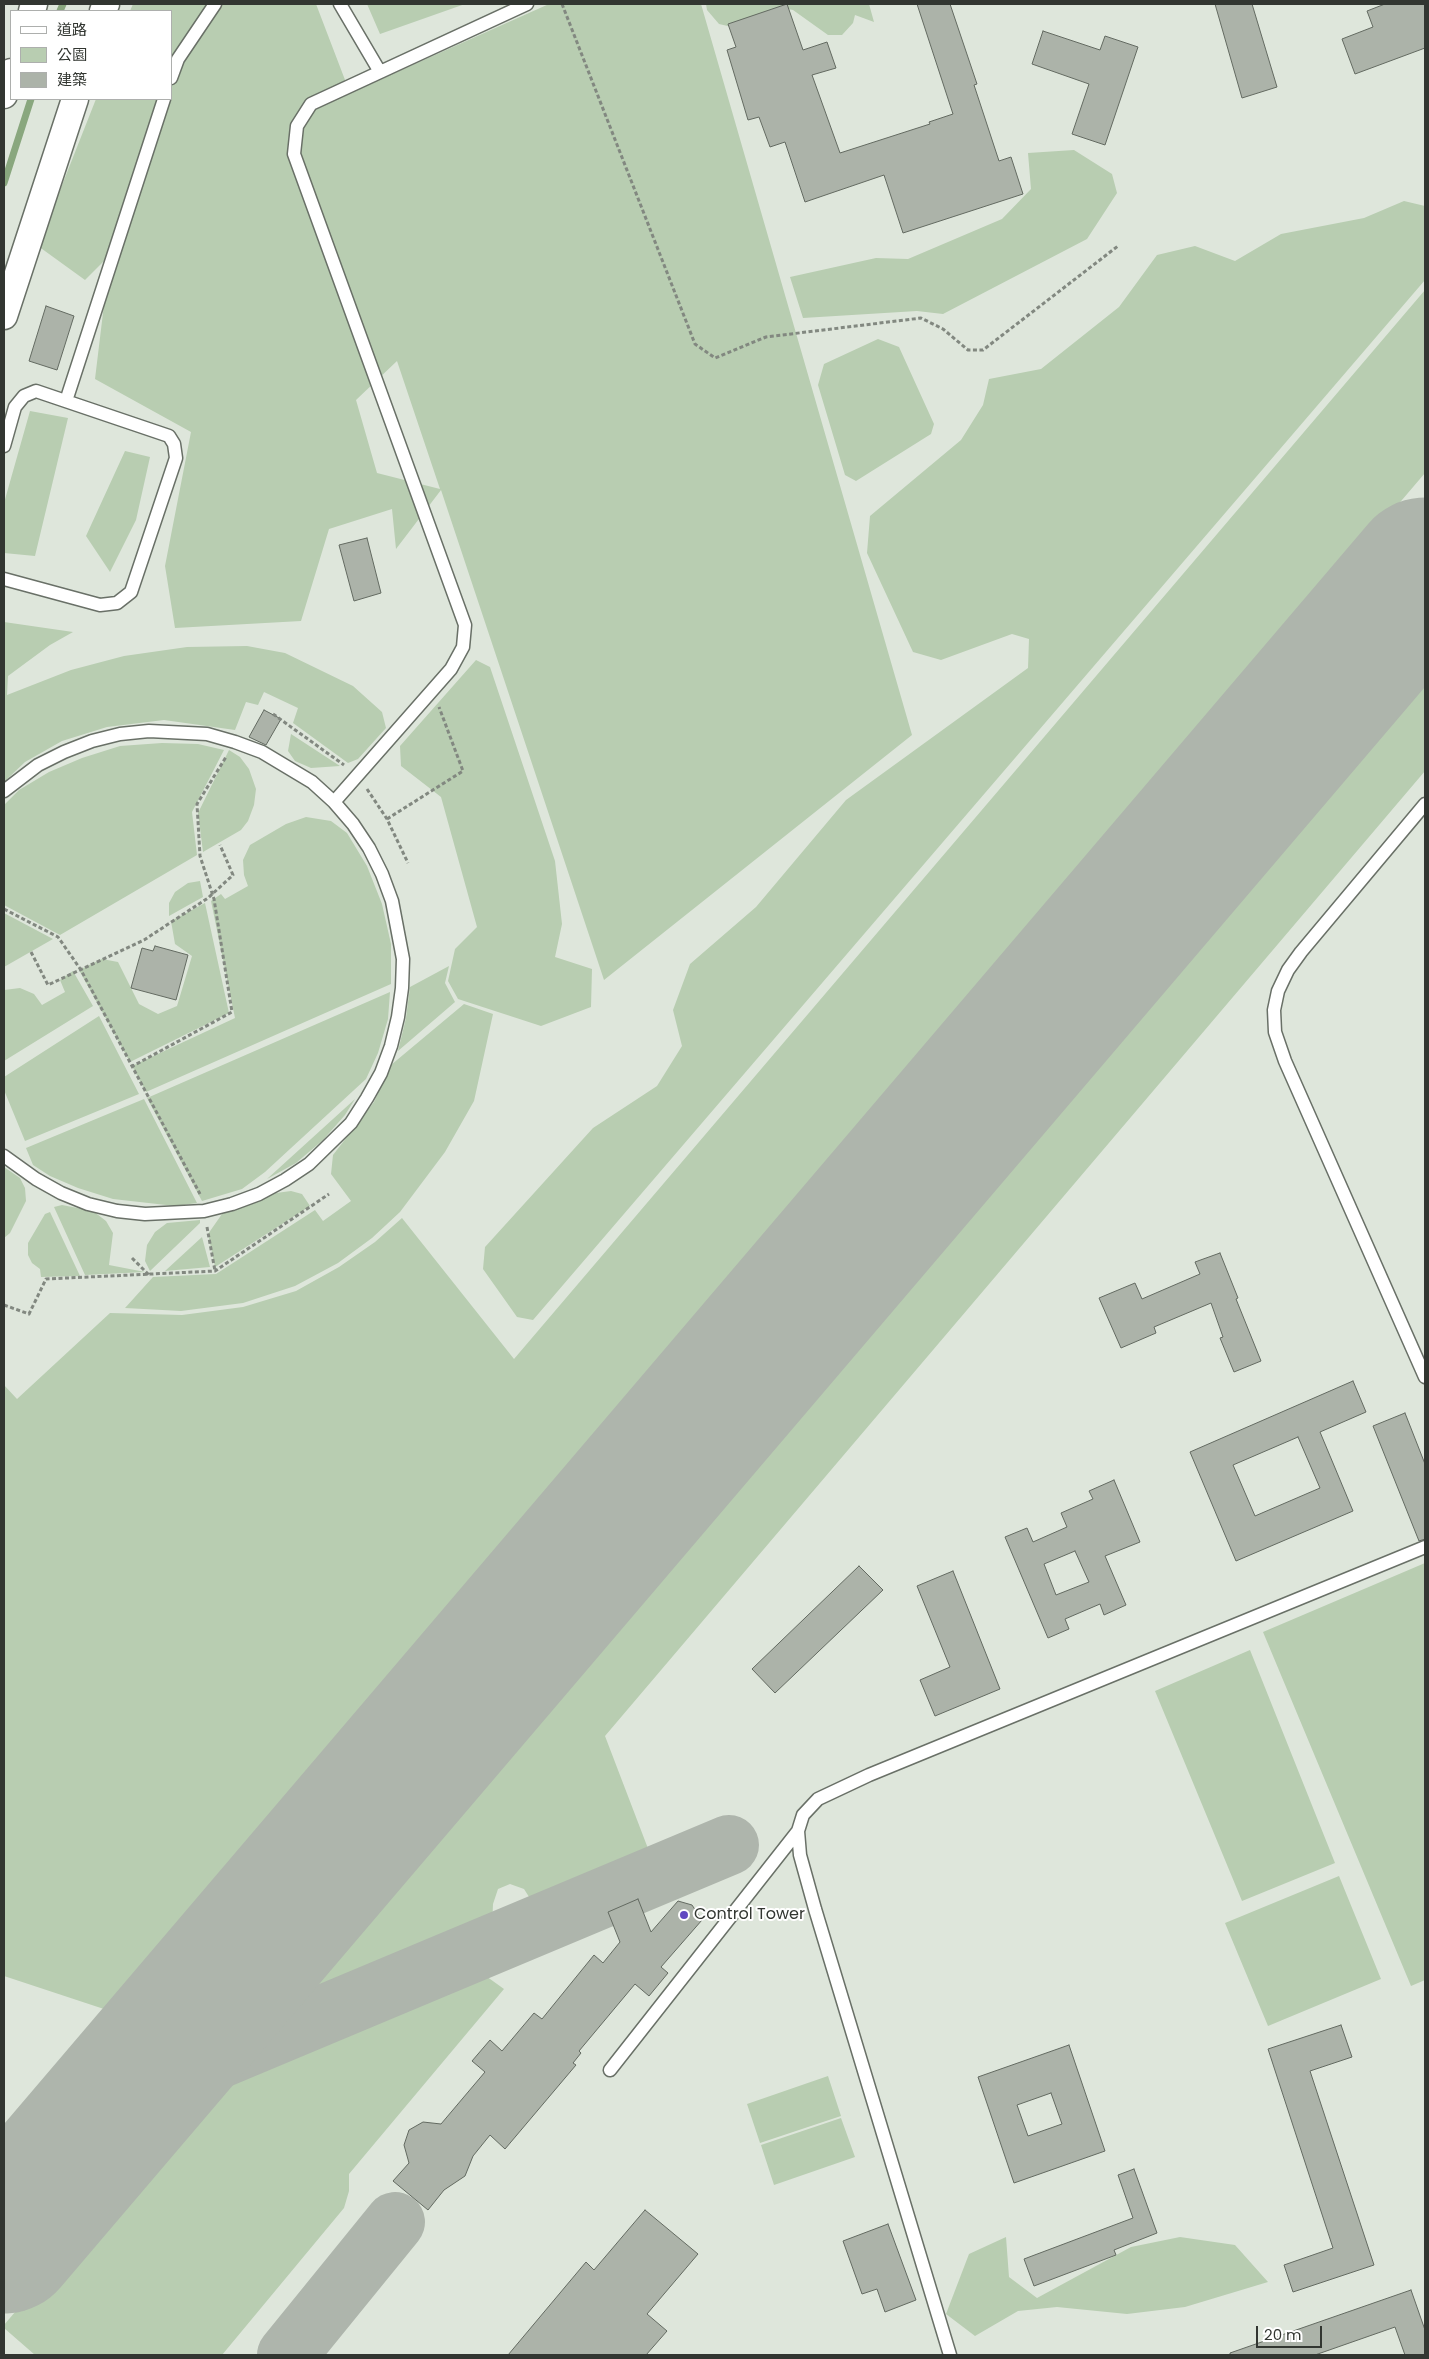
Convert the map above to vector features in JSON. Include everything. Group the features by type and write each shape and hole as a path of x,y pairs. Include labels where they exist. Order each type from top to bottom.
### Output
{"street":[{"path":"4,316 75,100"}],"lane":[{"path":"172,75 178,59 215,4"},
{"path":"340,4 380,72"},
{"path":"334,802 451,669 463,647 465,624 294,154 297,126 311,104 527,4"},
{"path":"66,401 164,100"},
{"path":"4,446 15,407 24,396 36,391 169,436 174,444 176,458 131,592 117,603 100,605 4,579"},
{"path":"4,791 38,765 64,752 92,741 120,734 149,731 207,734 262,752 312,782 334,802 353,824 369,848 382,874 392,901 403,959 402,988 391,1046 381,1073 362,1106 331,1144 309,1164 259,1194 232,1204 204,1211 146,1214 116,1211 88,1204 61,1193 36,1179 4,1156"},
{"path":"1425,804 1301,952 1288,970 1278,991 1274,1010 1275,1032 1285,1061 1425,1378"},
{"path":"950,2355 814,1909 800,1855 798,1831 803,1814 818,1800 869,1775 1425,1547"},
{"path":"610,2070 798,1831"}],"path":[{"path":"562,4 695,344 714,358 766,337 921,318 943,329 968,350 982,350 1118,246"},
{"path":"387,819 463,770 432,690"},
{"path":"131,1067 232,1012 214,899 200,856 197,804 235,742"},
{"path":"31,952 48,985 144,940 208,898 233,875 220,845"},
{"path":"4,909 58,936 81,970 202,1198 216,1271"},
{"path":"4,1306 29,1314 46,1279 216,1271 329,1194"},
{"path":"132,1258 150,1275"}],"green space":[{"path":"133,4 316,4 350,93 549,4 701,4 912,735 604,980 441,490 396,549 392,509 329,529 301,621 175,628 165,566 191,432 95,379 110,255 85,280 38,246 96,100 172,100 172,10 130,10","holes":["397,361 440,489 377,473 356,400"]},
{"path":"367,4 465,4 380,34"},
{"path":"706,4 869,4 874,22 855,15 853,23 842,35 828,35 793,10 783,8 732,27 719,24 707,10"},
{"path":"1074,150 1112,174 1117,193 1087,239 943,314 917,311 803,318 790,277 876,258 908,259 1002,219 1031,189 1028,153"},
{"path":"1404,201 1425,206 1425,280 533,1320 517,1317 483,1269 485,1247 593,1128 657,1086 682,1046 673,1010 690,964 756,907 846,800 1028,668 1029,639 1012,634 941,660 913,652 867,553 870,516 961,440 983,405 989,379 1041,369 1119,307 1157,255 1195,246 1235,261 1281,234 1364,218"},
{"path":"1425,290 1425,473 113,2012 4,1976 4,1385 17,1399 110,1313 182,1315 243,1307 296,1291 339,1267 375,1242 402,1218 514,1359"},
{"path":"878,339 899,347 934,424 931,434 856,481 845,475 818,385 824,364"},
{"path":"30,411 68,418 35,556 4,553 4,503"},
{"path":"125,451 150,457 136,520 110,572 86,536"},
{"path":"4,622 73,632 50,645 8,676 7,695 71,670 124,656 187,647 247,646 285,653 353,686 382,712 386,728 358,759 348,763 293,723 298,708 264,692 258,705 246,702 235,730 164,720 107,727 62,741 25,762 4,782"},
{"path":"1425,655 1425,771 605,1736 652,1859 538,1911 524,1889 510,1884 498,1889 493,1904 492,1928 254,2029"},
{"path":"476,660 490,667 555,861 562,924 555,957 592,969 591,1007 541,1026 458,999 448,981 455,949 477,927 441,797 401,766 400,746"},
{"path":"291,734 340,766 311,768 295,761 288,751"},
{"path":"162,743 198,744 224,750 192,812 197,855 60,935 4,905 4,805 19,790 49,772 82,758 120,746"},
{"path":"229,750 240,757 249,769 256,789 254,805 248,821 241,830 203,852 198,813"},
{"path":"306,817 331,821 347,833 367,866 382,904 391,944 391,984 146,1092 132,1066 235,1018 211,901 221,894 225,899 248,886 244,875 243,860 250,845 286,824"},
{"path":"200,881 203,897 169,916 169,903 175,892 188,883"},
{"path":"205,903 229,1013 130,1062 79,970 102,959 118,962 139,1004 158,1014 177,1006 192,956 175,944 171,921"},
{"path":"4,913 53,939 4,967"},
{"path":"449,966 445,983 455,1002 398,1051 406,1018 410,987"},
{"path":"73,971 93,1006 4,1061 4,990 20,988 34,994 42,1005 65,992 60,980"},
{"path":"390,992 388,1019 378,1053 366,1079 265,1172 242,1189 202,1201 147,1098"},
{"path":"464,1004 493,1014 474,1101 445,1152 400,1212 372,1238 338,1263 295,1286 243,1303 181,1311 125,1308 153,1277 216,1274 315,1210 323,1221 351,1201 331,1174 333,1155 374,1102 391,1065"},
{"path":"99,1016 139,1094 25,1141 4,1090 4,1077"},
{"path":"144,1099 197,1203 175,1206 113,1199 78,1188 50,1176 33,1165 26,1148"},
{"path":"355,1099 345,1115 323,1140 296,1163 267,1179"},
{"path":"4,1167 20,1178 25,1188 26,1201 10,1233 4,1238"},
{"path":"291,1191 302,1194 310,1206 215,1267 208,1234 222,1214 276,1193"},
{"path":"62,1205 93,1211 106,1221 113,1233 109,1265 145,1272 85,1275 54,1207"},
{"path":"50,1212 80,1276 41,1277 40,1269 32,1263 28,1255 28,1243 45,1214"},
{"path":"200,1220 200,1223 150,1271 145,1261 147,1245 155,1232 167,1223"},
{"path":"202,1237 210,1267 165,1271"},
{"path":"1425,1563 1425,1980 1411,1986 1263,1632"},
{"path":"1250,1650 1335,1863 1242,1901 1155,1691"},
{"path":"1339,1876 1381,1979 1268,2026 1225,1923"},
{"path":"472,1966 504,1989 349,2174 349,2191 344,2208 222,2355 35,2355 4,2328 4,2325 218,2073"},
{"path":"828,2076 841,2116 760,2143 747,2104"},
{"path":"841,2118 855,2157 774,2185 761,2145"},
{"path":"1006,2237 1009,2277 1037,2298 1131,2247 1180,2237 1235,2245 1268,2282 1185,2307 1127,2314 1057,2307 1018,2311 975,2336 946,2314 969,2254"}],"building":[{"path":"787,4 803,50 827,42 836,68 812,75 840,153 930,124 929,122 953,114 917,4 950,4 977,84 974,85 999,161 1011,157 1023,194 903,233 884,175 805,202 785,142 770,147 759,117 748,120 727,50 736,47 728,24"},
{"path":"1215,4 1252,4 1277,87 1242,98"},
{"path":"1385,4 1425,4 1425,48 1355,74 1342,39 1373,27 1367,11"},
{"path":"1043,31 1100,50 1105,36 1138,47 1105,145 1072,134 1089,84 1032,64"},
{"path":"46,306 74,316 57,370 29,361"},
{"path":"367,538 381,593 354,601 339,545"},
{"path":"264,710 281,719 266,745 249,737"},
{"path":"155,946 188,955 176,1000 131,988 142,948 153,951"},
{"path":"1220,1253 1261,1361 1234,1372 1220,1338 1223,1337 1211,1303 1154,1327 1156,1333 1121,1348 1099,1298 1135,1283 1142,1299 1200,1274 1195,1262"},
{"path":"1353,1381 1366,1412 1320,1432 1353,1511 1236,1561 1190,1452","holes":["1298,1437 1320,1488 1255,1516 1233,1465"]},
{"path":"1405,1413 1425,1464 1425,1539 1419,1541 1373,1426"},
{"path":"1114,1480 1140,1542 1105,1556 1126,1605 1104,1615 1100,1604 1065,1619 1069,1629 1048,1638 1005,1537 1027,1528 1033,1542 1067,1527 1061,1513 1093,1499 1089,1491","holes":["1075,1551 1089,1582 1056,1595 1044,1564"]},
{"path":"859,1566 883,1590 775,1693 752,1669"},
{"path":"953,1571 1000,1689 935,1716 920,1680 950,1667 917,1586"},
{"path":"638,1899 651,1932 678,1901 692,1905 702,1920 661,1967 668,1973 649,1996 635,1984 579,2051 581,2053 573,2063 576,2065 505,2149 490,2135 473,2156 465,2176 444,2190 428,2210 393,2181 409,2163 404,2145 409,2130 423,2122 441,2124 485,2072 472,2061 490,2040 502,2051 534,2013 542,2019 594,1955 603,1963 620,1942 608,1912"},
{"path":"1341,2025 1352,2057 1310,2071 1374,2265 1293,2292 1284,2265 1333,2248 1268,2049"},
{"path":"1069,2045 1105,2151 1014,2183 978,2077","holes":["1051,2093 1062,2124 1028,2136 1017,2105"]},
{"path":"1134,2169 1157,2233 1114,2250 1116,2255 1034,2286 1024,2259 1133,2218 1118,2175"},
{"path":"645,2210 698,2254 647,2314 667,2331 646,2355 508,2355 586,2262 594,2270"},
{"path":"888,2224 916,2300 885,2312 877,2289 862,2294 843,2241"},
{"path":"1411,2290 1425,2330 1425,2355 1405,2355 1395,2327 1315,2355 1230,2355 1230,2353"}],"waterway":[{"path":"60,10 63,4"},
{"path":"4,183 31,100"}],"taxiway":[{"path":"125,2098 729,1845"},
{"path":"287,2355 395,2222"}],"runway":[{"path":"4,2239 1425,572"}],"place":[{"name":"Control Tower","path":"684,1915"}]}
